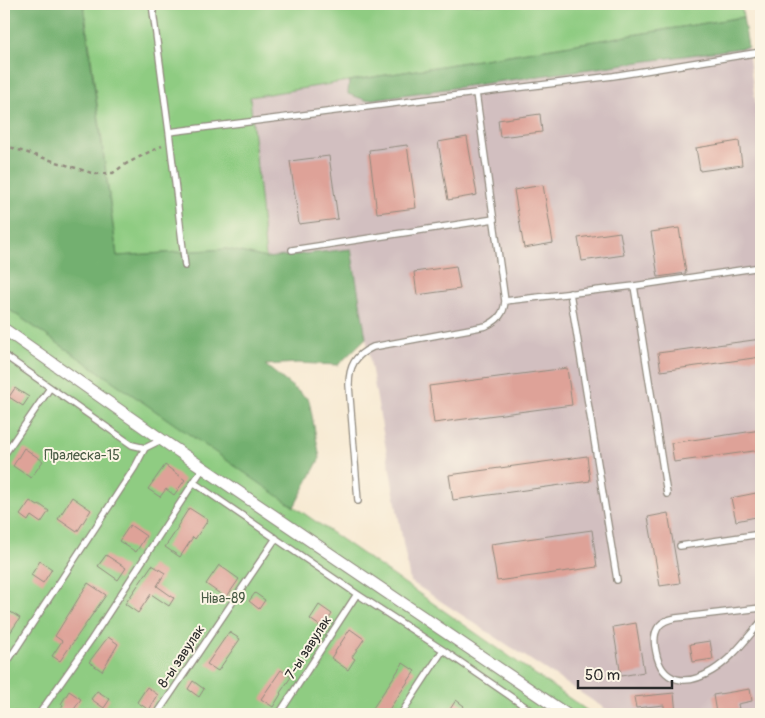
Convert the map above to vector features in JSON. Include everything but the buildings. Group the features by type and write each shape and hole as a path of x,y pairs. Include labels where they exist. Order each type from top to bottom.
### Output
{"street":[{"path":"4,329 162,440 566,714"}],"lane":[{"path":"152,4 170,132 185,266"},
{"path":"170,132 613,76 761,51"},
{"path":"358,501 349,385 349,376 354,362 360,355 374,347 486,326 500,317 503,312 505,301 476,93"},
{"path":"292,250 494,219"},
{"path":"505,301 634,286 761,267"},
{"path":"634,286 666,494"},
{"path":"570,293 617,580"},
{"path":"4,355 132,445 145,448 162,440"},
{"path":"4,455 50,388"},
{"path":"4,667 138,462 145,448"},
{"path":"39,714 91,640 203,468"},
{"path":"193,482 536,714"},
{"path":"680,546 761,534"},
{"name":"8-ы завулак","path":"157,714 276,538"},
{"name":"7-ы завулак","path":"279,714 358,594"},
{"path":"761,608 676,618 664,622 659,626 654,638 661,669 668,676 678,680 706,675 728,659 761,622"},
{"path":"401,714 443,650"},
{"path":"519,714 524,707"}],"path":[{"path":"759,4 761,51"},
{"path":"4,144 95,174 113,173 124,165 170,143"}],"shaded area":[{"path":"743,17 761,140 761,714 613,714 410,581 351,250 266,258 249,97"}],"green space":[{"path":"4,4 83,4 117,256 227,249 266,258 351,249 366,338 338,365 298,363 265,365 309,400 320,458 294,507 4,306"},
{"path":"84,4 741,4 743,17 250,97 266,258 227,249 117,256"},
{"path":"743,17 748,47 366,100 348,94 349,81"},
{"name":"Ніва-89","path":"4,306 190,434 592,714 4,714"}],"park label":[{"name":"Пралеска-15","path":"82,455"}]}
